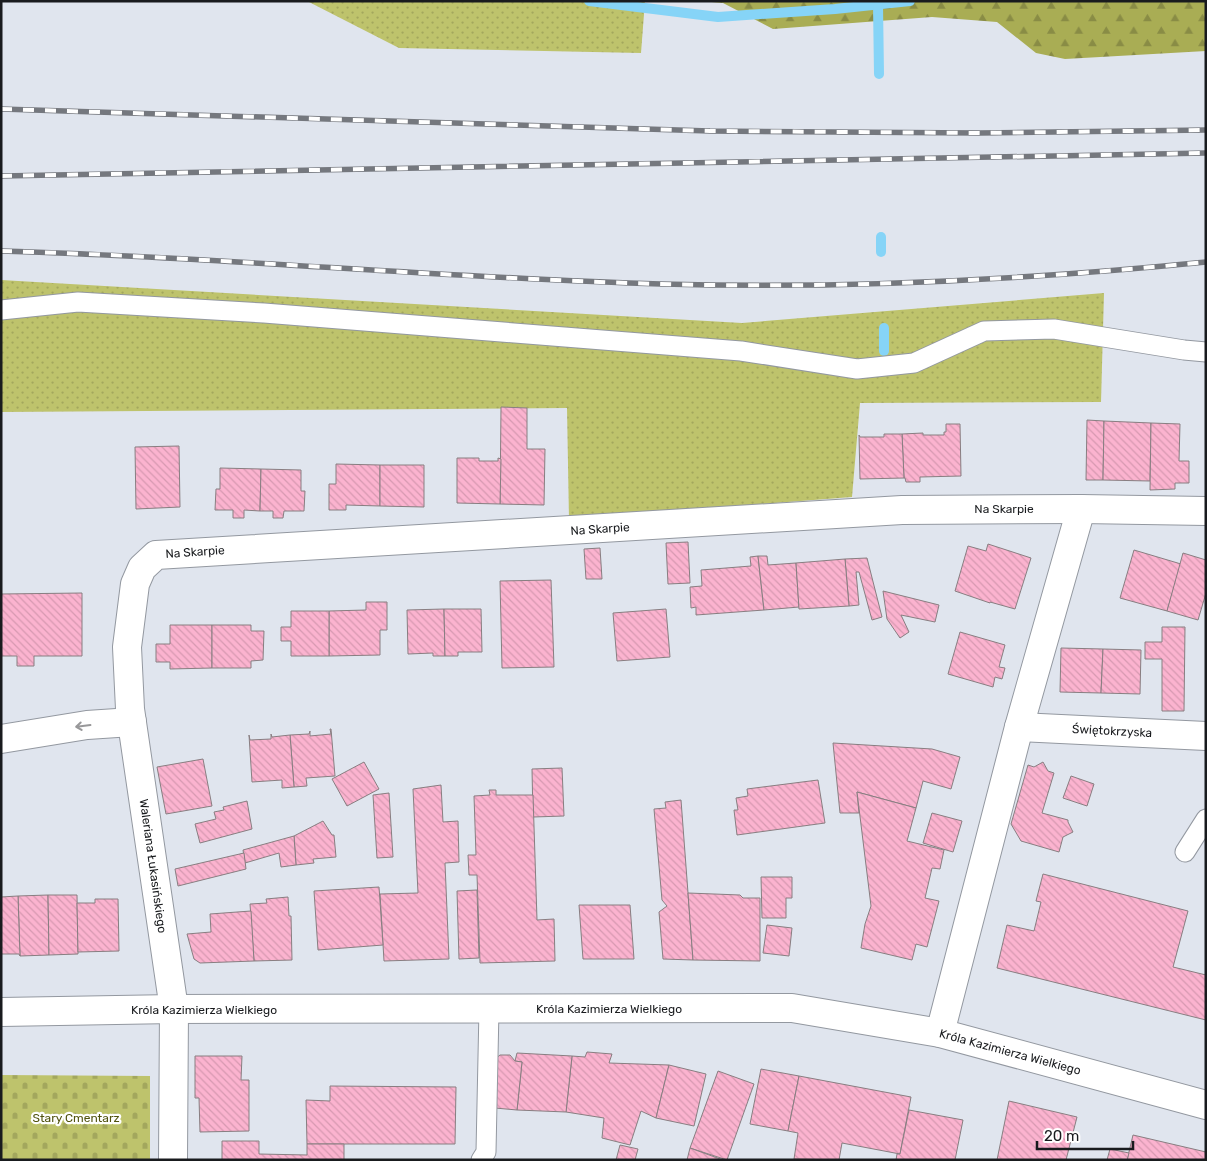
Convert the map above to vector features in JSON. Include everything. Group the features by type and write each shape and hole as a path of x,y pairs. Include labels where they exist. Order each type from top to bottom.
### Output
{"street":[{"name":"Na Skarpie","path":"131,715 127,647 135,584 142,568 156,555 902,510 1081,509 1206,511"},
{"path":"940,1033 1019,726 1081,509"},
{"path":"1,738 87,725 131,715"},
{"name":"Waleriana Łukasińskiego","path":"131,715 174,1009 173,1160"},
{"name":"Świętokrzyska","path":"1019,726 1206,736"},
{"name":"Króla Kazimierza Wielkiego","path":"1,1012 174,1009 792,1008 940,1033 1206,1105"}],"lane":[{"path":"1,310 78,302 264,313 741,351 857,369 914,363 984,331 1054,328 1206,352"},
{"path":"1185,852 1206,819"},
{"path":"481,1160 486,1152 489,1009"}],"green space":[{"path":"307,1 645,1 641,53 399,48"},
{"path":"700,1 1206,1 1206,51 1065,59 1036,53 997,22 932,17 773,29 723,3"},
{"path":"1,280 742,323 1104,293 1101,402 860,403 852,497 569,519 567,408 1,412"},
{"name":"Stary Cmentarz","path":"1,1075 150,1076 150,1160 1,1160"}],"building":[{"path":"501,407 527,408 527,449 545,449 544,505 500,504"},
{"path":"1087,420 1104,421 1103,480 1086,480"},
{"path":"1104,421 1151,423 1150,481 1103,480"},
{"path":"1151,423 1180,424 1179,461 1189,461 1189,483 1175,483 1175,489 1150,490"},
{"path":"946,424 960,424 961,476 920,477 920,482 906,482 904,478 902,434 944,435"},
{"path":"884,434 902,434 904,478 860,479 859,435 860,437 884,437"},
{"path":"179,446 180,507 136,509 135,447"},
{"path":"457,458 479,458 479,461 498,461 498,458 501,459 500,504 457,503"},
{"path":"336,464 380,465 380,506 346,505 346,510 329,510 329,484 336,484"},
{"path":"380,465 424,465 424,507 380,506"},
{"path":"220,468 261,469 260,511 244,510 244,518 233,518 233,510 215,510 216,489 220,489"},
{"path":"261,469 301,470 301,491 305,491 304,511 284,511 283,518 273,518 273,511 260,511"},
{"path":"688,542 690,583 668,584 666,543"},
{"path":"988,544 1031,558 1015,609 955,591 968,546 986,551"},
{"path":"600,548 602,579 586,579 584,549"},
{"path":"1134,550 1181,564 1167,611 1120,598"},
{"path":"1183,553 1206,560 1206,593 1198,620 1167,611"},
{"path":"758,556 764,610 696,615 696,607 691,608 690,587 702,586 701,570 751,566 750,557"},
{"path":"758,556 767,556 768,565 796,563 799,607 764,610"},
{"path":"867,558 882,617 872,620 859,572 856,572 859,605 849,606 845,559"},
{"path":"845,559 849,606 799,609 796,563"},
{"path":"551,580 554,667 502,668 500,581"},
{"path":"883,591 939,605 935,622 901,615 909,632 900,638 887,619"},
{"path":"82,593 82,656 34,656 34,666 17,666 17,656 1,656 1,594"},
{"path":"366,602 387,602 387,630 380,630 380,655 329,656 329,611 366,610"},
{"path":"444,609 445,656 433,656 433,653 408,654 407,610"},
{"path":"444,609 481,609 482,652 458,652 458,656 445,656"},
{"path":"666,609 670,657 617,661 613,613"},
{"path":"291,611 329,611 329,656 291,656 291,641 281,641 281,627 291,627"},
{"path":"170,625 212,625 212,668 170,669 170,662 156,662 156,644 170,644"},
{"path":"212,625 251,625 251,631 264,631 263,660 251,661 251,668 212,668"},
{"path":"1162,627 1185,627 1184,711 1162,711 1162,659 1145,659 1145,642 1162,642"},
{"path":"960,632 1005,645 999,667 1005,668 1002,679 995,677 993,687 948,674"},
{"path":"1061,648 1103,649 1101,693 1060,692"},
{"path":"1103,649 1141,650 1140,694 1101,693"},
{"path":"331,729 335,776 306,778 307,786 294,787 290,735 309,734 310,731 310,736 331,734"},
{"path":"271,734 272,737 290,735 294,787 282,788 282,780 252,782 249,735 250,740 271,739"},
{"path":"833,743 932,749 960,757 951,789 923,781 916,808 857,792 859,813 840,813"},
{"path":"203,759 212,806 166,814 157,767"},
{"path":"364,762 379,789 347,806 332,779"},
{"path":"1043,762 1048,771 1054,773 1042,813 1068,820 1073,832 1063,837 1059,852 1021,841 1011,824 1028,765 1034,767"},
{"path":"562,768 564,816 533,817 532,769"},
{"path":"1071,776 1094,784 1087,806 1063,798"},
{"path":"818,780 825,823 737,835 734,810 738,810 736,798 748,796 747,789"},
{"path":"441,785 443,822 458,821 459,862 445,863 449,959 384,961 380,894 418,893 413,789"},
{"path":"489,790 496,790 496,795 533,795 537,920 554,919 555,961 480,963 477,875 469,875 468,855 476,855 474,796 490,795"},
{"path":"857,792 916,808 907,841 944,850 940,869 932,868 925,898 939,901 927,947 916,944 912,960 861,948 865,924 871,906"},
{"path":"389,793 393,857 377,858 373,795"},
{"path":"681,800 693,960 663,959 659,912 667,906 662,900 654,809 666,808 665,802"},
{"path":"247,801 252,829 200,843 195,824 216,819 214,812 224,810 223,807"},
{"path":"932,813 962,821 953,852 923,843"},
{"path":"323,821 332,835 334,835 336,857 313,859 314,863 296,865 294,836"},
{"path":"294,836 296,865 281,867 279,853 245,863 243,850"},
{"path":"244,853 246,869 178,886 175,869"},
{"path":"1043,874 1188,911 1173,967 1206,975 1206,1020 997,968 1007,925 1034,931 1041,902 1036,901"},
{"path":"761,877 792,877 792,898 786,898 786,918 762,918"},
{"path":"379,887 383,945 318,950 314,891"},
{"path":"477,890 479,958 459,959 457,891"},
{"path":"688,893 740,895 743,898 760,898 760,961 693,960"},
{"path":"48,895 49,955 20,956 18,896"},
{"path":"48,895 77,895 78,954 49,955"},
{"path":"18,896 20,956 19,954 1,954 1,897"},
{"path":"288,897 289,916 291,916 292,960 254,961 250,904 267,903 266,899"},
{"path":"95,899 118,899 119,951 78,952 77,903 95,903"},
{"path":"579,905 630,905 634,959 583,959"},
{"path":"251,911 254,961 200,963 194,959 187,934 211,932 210,914"},
{"path":"767,925 792,928 789,956 763,953"},
{"path":"587,1052 612,1054 609,1063 669,1065 656,1118 641,1111 630,1145 602,1138 604,1118 566,1112 572,1056 585,1057"},
{"path":"517,1053 572,1056 566,1112 517,1110 522,1062 515,1061"},
{"path":"500,1055 510,1055 515,1061 522,1062 517,1110 495,1108 495,1059"},
{"path":"195,1056 242,1056 241,1080 249,1080 249,1131 200,1132 199,1098 195,1098"},
{"path":"669,1065 706,1074 694,1126 656,1118"},
{"path":"761,1069 799,1076 788,1131 750,1124"},
{"path":"718,1071 754,1084 727,1160 690,1148"},
{"path":"799,1076 911,1097 900,1154 842,1143 839,1160 794,1159 798,1133 788,1131"},
{"path":"330,1086 456,1087 455,1144 307,1144 306,1100 330,1101"},
{"path":"1009,1101 1077,1117 1066,1160 997,1160"},
{"path":"909,1110 963,1120 955,1160 896,1160 897,1154 900,1154"},
{"path":"1133,1135 1206,1152 1206,1160 1127,1160"},
{"path":"222,1141 259,1141 259,1154 307,1155 307,1144 344,1144 344,1160 222,1160"},
{"path":"620,1145 638,1149 635,1160 616,1160"},
{"path":"690,1148 723,1160 687,1160"},
{"path":"1110,1149 1129,1153 1127,1160 1107,1160"}],"waterway":[{"path":"589,1 718,17 835,9 910,1"},
{"path":"878,5 879,74"},
{"path":"881,237 881,252"},
{"path":"884,328 884,351"}],"railway":[{"path":"1,109 710,131 980,133 1206,130"},
{"path":"1,176 1206,153"},
{"path":"1,251 166,258 578,281 729,285 934,282 1070,274 1206,262"}]}
